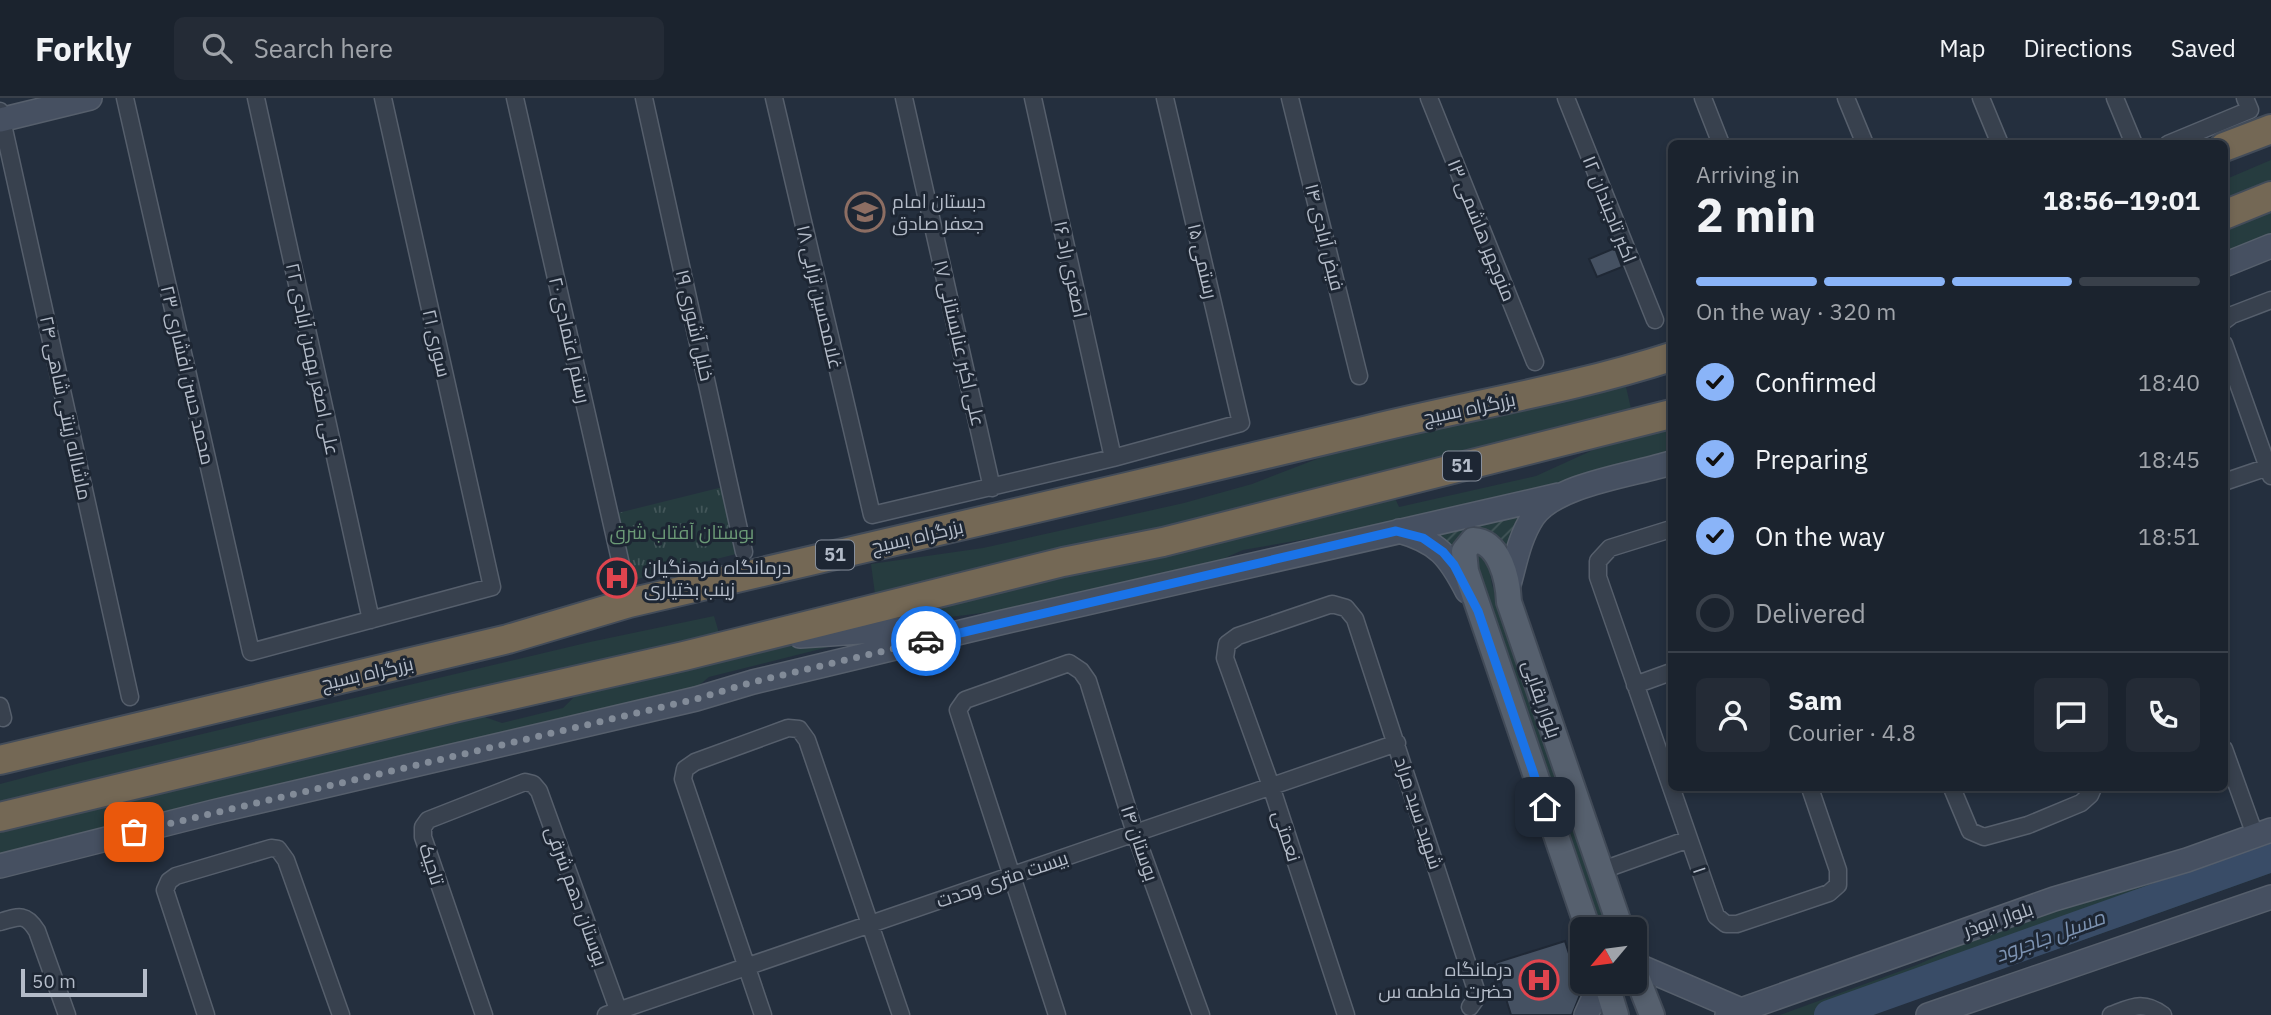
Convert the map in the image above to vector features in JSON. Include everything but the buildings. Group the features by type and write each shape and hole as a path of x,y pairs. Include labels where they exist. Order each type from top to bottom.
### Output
{"highway":[{"path":"2228,145 2271,128"},
{"path":"2228,213 2271,196"},
{"name":"بزرگراه بسیج","path":"0,760 508,639 642,600 1373,428 1547,391 1668,358"},
{"name":"51","path":"0,817 684,656 1063,562 1176,539 1668,415"}],"main road":[{"path":"1,117 90,98"},
{"path":"2228,263 2271,246"},
{"path":"0,866 213,812 696,699 753,682 999,623 1567,492 1668,464"},
{"name":"بلوار بقایی","path":"1567,492 1540,508 1531,519 1524,533 1508,588 1509,602 1616,917"},
{"name":"بلوار بقایی","path":"1396,531 1423,538 1443,552 1454,565 1478,611 1584,917"},
{"path":"1478,611 1464,561 1464,551 1473,540 1483,540 1492,548 1508,588"},
{"path":"745,640 999,623"},
{"name":"بلوار ابوذر","path":"1734,1012 2054,899 2187,859 2263,832"},
{"path":"1928,1015 2269,903"},
{"path":"1647,972 1734,1012"},
{"path":"1586,1015 1597,994"},
{"path":"1608,994 1616,1015"},
{"path":"1644,994 1652,1015"}],"street":[{"name":"محمد حسن افشاری ۲۳","path":"125,98 251,652 370,620"},
{"name":"علی اصغر بهمن آبادی ۲۲","path":"256,98 370,620"},
{"name":"سوری ۲۱","path":"370,620 492,587 383,98"},
{"name":"رستم اعتمادی ۲۰","path":"515,98 625,582"},
{"name":"خلیل آشوری ۱۹","path":"644,98 744,552"},
{"name":"غلامحسین ترابی ۱۸","path":"774,98 872,516 992,488"},
{"name":"علی اکبر عنابستانی ۱۷","path":"904,98 992,488"},
{"name":"اصغری راد ۱۶","path":"1033,98 1113,458"},
{"name":"رستمی ۱۵","path":"1113,458 1241,423 1165,98"},
{"name":"فیض آبادی ۱۴","path":"1290,98 1359,376"},
{"name":"منوچهر هاشمی ۱۳","path":"1429,98 1535,362"},
{"name":"اکبر تاجبندان ۱۲","path":"1566,98 1655,320"},
{"path":"1703,98 1719,140"},
{"path":"1846,98 1863,140"},
{"path":"1981,98 1998,140"},
{"path":"2115,98 2133,140"},
{"path":"2176,140 2248,104"},
{"name":"ماشااله زینتی شاهی ۲۴","path":"1,117 130,697"},
{"path":"2228,318 2271,300"},
{"path":"2228,355 2270,470 2228,481"},
{"path":"992,488 1113,458"},
{"name":"۱","path":"1668,530 1609,548 1598,561 1598,577 1668,779"},
{"name":"شهید سید مراد","path":"1225,658 1227,644 1238,636 1332,604 1346,608 1355,619 1476,990 1471,1007"},
{"name":"نعمتی","path":"1225,658 1346,1015"},
{"name":"بوستان ۱۴","path":"1011,876 958,710 965,700 1069,663 1081,671 1088,681 1135,833 1201,1015"},
{"path":"1635,685 1668,673"},
{"path":"763,1015 683,779 685,769 695,762 788,728 799,729 807,740 901,1015"},
{"name":"بیست متری وحدت","path":"615,1014 1397,743"},
{"path":"2228,758 2263,832"},
{"name":"تاجیک","path":"484,1015 423,837 423,827 428,820 440,815 525,782 533,784"},
{"name":"بوستان دهم شرقی","path":"533,784 539,791 615,1014"},
{"name":"۱","path":"1672,791 1716,916 1726,924 1737,924 1829,893 1838,885 1839,870 1811,791"},
{"path":"1953,791 1970,831 1984,837 2028,825 2081,803 2092,791"},
{"path":"1601,872 1689,839"},
{"path":"206,1015 165,890 169,881 176,876 271,848 278,849 291,873 341,1015"},
{"path":"1011,876 1057,1015"},
{"path":"0,922 22,916 31,920 67,1015"},
{"path":"2111,1015 2137,1005 2153,1007 2163,1015"}],"green space":[{"path":"2271,160 2271,181 2228,199 2228,178"},
{"path":"2271,209 2271,237 2228,256 2228,228"},
{"path":"1626,387 1632,413 875,594 871,564 983,548 1184,503 1252,484 1322,457 1542,404"},
{"path":"1668,429 1668,457 1371,528 1243,550 1200,569 1022,608 950,617 873,619 1394,496 1399,507 1536,476 1593,450"},
{"name":"بوستان آفتاب شرق","path":"731,485 744,552 625,582 610,515"},
{"path":"1527,511 1509,563 1499,545 1456,557 1423,532"},
{"path":"1478,549 1488,562 1492,585 1605,917 1597,917 1480,584 1474,553"},
{"path":"714,616 719,633 0,805 0,784 590,642"},
{"path":"892,631 709,677 691,692 0,855 0,830 482,716 502,723 563,708 578,693 799,637"},
{"path":"2271,837 2271,873 1872,1015 1780,1015 1917,965 1994,930"}],"waterway":[{"name":"مسیل جاجرود","path":"1829,1015 2271,857"}],"way so far":[{"path":"134,832 696,699 753,682 926,641"}],"place":[{"name":"دبستان امام جعفر صادق","path":"865,212"},
{"name":"درمانگاه فرهنگیان زینب بختیاری","path":"617,578"},
{"name":"درمانگاه حضرت فاطمه س","path":"1539,980"}],"route":[{"path":"926,641 1396,531 1423,538 1443,552 1454,565 1478,611 1545,807"}]}
